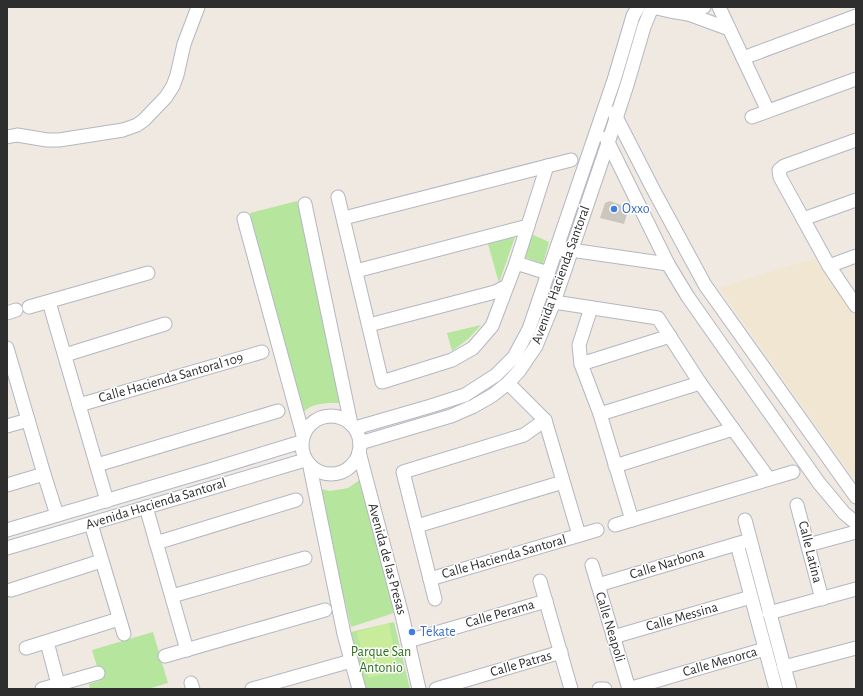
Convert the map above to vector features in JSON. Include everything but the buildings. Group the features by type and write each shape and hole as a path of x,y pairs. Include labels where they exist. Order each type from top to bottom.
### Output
{"street":[{"path":"7,137 17,135 47,140 59,140 123,130 137,125 144,120 166,97 173,86 184,44 198,7"},
{"name":"Avenida Hacienda Santoral","path":"353,426 431,406 465,395 496,375 514,357 528,329 548,273 614,80 633,16 638,7"},
{"path":"652,7 688,14 730,29"},
{"name":"Avenida Hacienda Santoral","path":"360,447 450,416 474,406 493,395 508,383 519,371 536,346 554,302 627,85 644,27 652,7"},
{"path":"688,14 704,7"},
{"path":"719,7 768,111"},
{"path":"743,58 856,16"},
{"path":"752,117 856,79"},
{"path":"607,100 705,286 856,497"},
{"path":"599,124 668,264 688,297 819,483 844,513 856,523"},
{"path":"856,140 784,166 779,170 780,178 829,266 856,306"},
{"path":"344,218 571,160"},
{"path":"338,197 382,382 452,360 473,348 492,326 516,262 547,166"},
{"path":"803,219 856,200"},
{"path":"244,219 302,438 302,454 308,463 319,472 329,475 339,473 348,469 355,461 360,447 358,435 353,426 305,204"},
{"path":"356,271 528,226"},
{"path":"557,247 668,264"},
{"path":"829,266 856,256"},
{"path":"516,262 548,273"},
{"path":"30,307 148,273"},
{"path":"369,325 494,292 507,286"},
{"name":"Calle Hacienda Santoral 109","path":"49,302 107,501"},
{"path":"554,302 658,318 700,383 769,479"},
{"path":"591,308 579,345 581,364 600,414 632,520"},
{"path":"65,355 165,324"},
{"path":"581,364 670,336"},
{"path":"7,348 10,369 28,420 57,515"},
{"name":"Calle Hacienda Santoral 109","path":"79,405 262,352"},
{"name":"Calle Hacienda Santoral","path":"508,383 545,420 579,535"},
{"path":"600,414 700,383"},
{"path":"97,465 278,411"},
{"path":"302,438 310,425 319,418 330,416 342,418 353,426"},
{"path":"7,426 28,420"},
{"name":"Calle Hacienda Santoral","path":"435,600 403,472 524,435 545,420"},
{"path":"615,466 733,429"},
{"name":"Avenida Hacienda Santoral","path":"7,530 204,472 302,438"},
{"name":"Avenida de las Presas","path":"360,447 419,689"},
{"path":"308,463 344,634 358,689"},
{"name":"Avenida Hacienda Santoral","path":"7,548 210,488 308,463"},
{"path":"204,472 210,488"},
{"path":"615,525 793,472"},
{"path":"7,485 44,474"},
{"path":"417,526 563,482"},
{"path":"156,543 296,500"},
{"name":"Calle Latina","path":"797,505 822,599"},
{"path":"146,507 187,650"},
{"path":"745,520 790,689"},
{"path":"91,524 124,634"},
{"name":"Calle Hacienda Santoral","path":"430,579 597,530"},
{"path":"808,545 856,532"},
{"name":"Calle Narbona","path":"598,585 750,540"},
{"path":"737,544 776,689"},
{"path":"172,596 305,558"},
{"path":"11,590 101,561"},
{"name":"Calle Neapoli","path":"592,565 628,689"},
{"path":"540,581 572,689"},
{"path":"769,613 856,589"},
{"name":"Calle Messina","path":"613,637 751,596"},
{"name":"Calle Perama","path":"408,641 546,600"},
{"path":"165,656 325,610"},
{"path":"26,648 119,619"},
{"path":"47,642 58,684"},
{"path":"784,667 856,648"},
{"name":"Calle Menorca","path":"628,689 655,685 765,649"},
{"name":"Calle Patras","path":"436,689 561,652"},
{"path":"252,689 351,661"},
{"path":"42,689 98,673"},
{"path":"599,689 605,689"}],"shaded area":[{"path":"815,258 856,318 855,480 719,288"}],"green space":[{"path":"297,201 342,403 326,403 312,406 303,412 299,411 250,213"},
{"path":"531,234 549,242 543,264 522,256"},
{"path":"515,237 499,283 488,244"},
{"path":"481,325 468,339 452,351 447,333"},
{"path":"361,479 394,613 351,627 317,488 330,491 348,488"},
{"name":"Parque San Antonio","path":"394,622 410,689 365,689 351,632"},
{"path":"389,623 398,671 368,678 357,632"},
{"path":"153,632 168,683 148,689 90,689 89,684 101,680 92,650"}],"place":[{"name":"Oxxo","path":"614,209"},
{"name":"Tekate","path":"412,632"}]}
